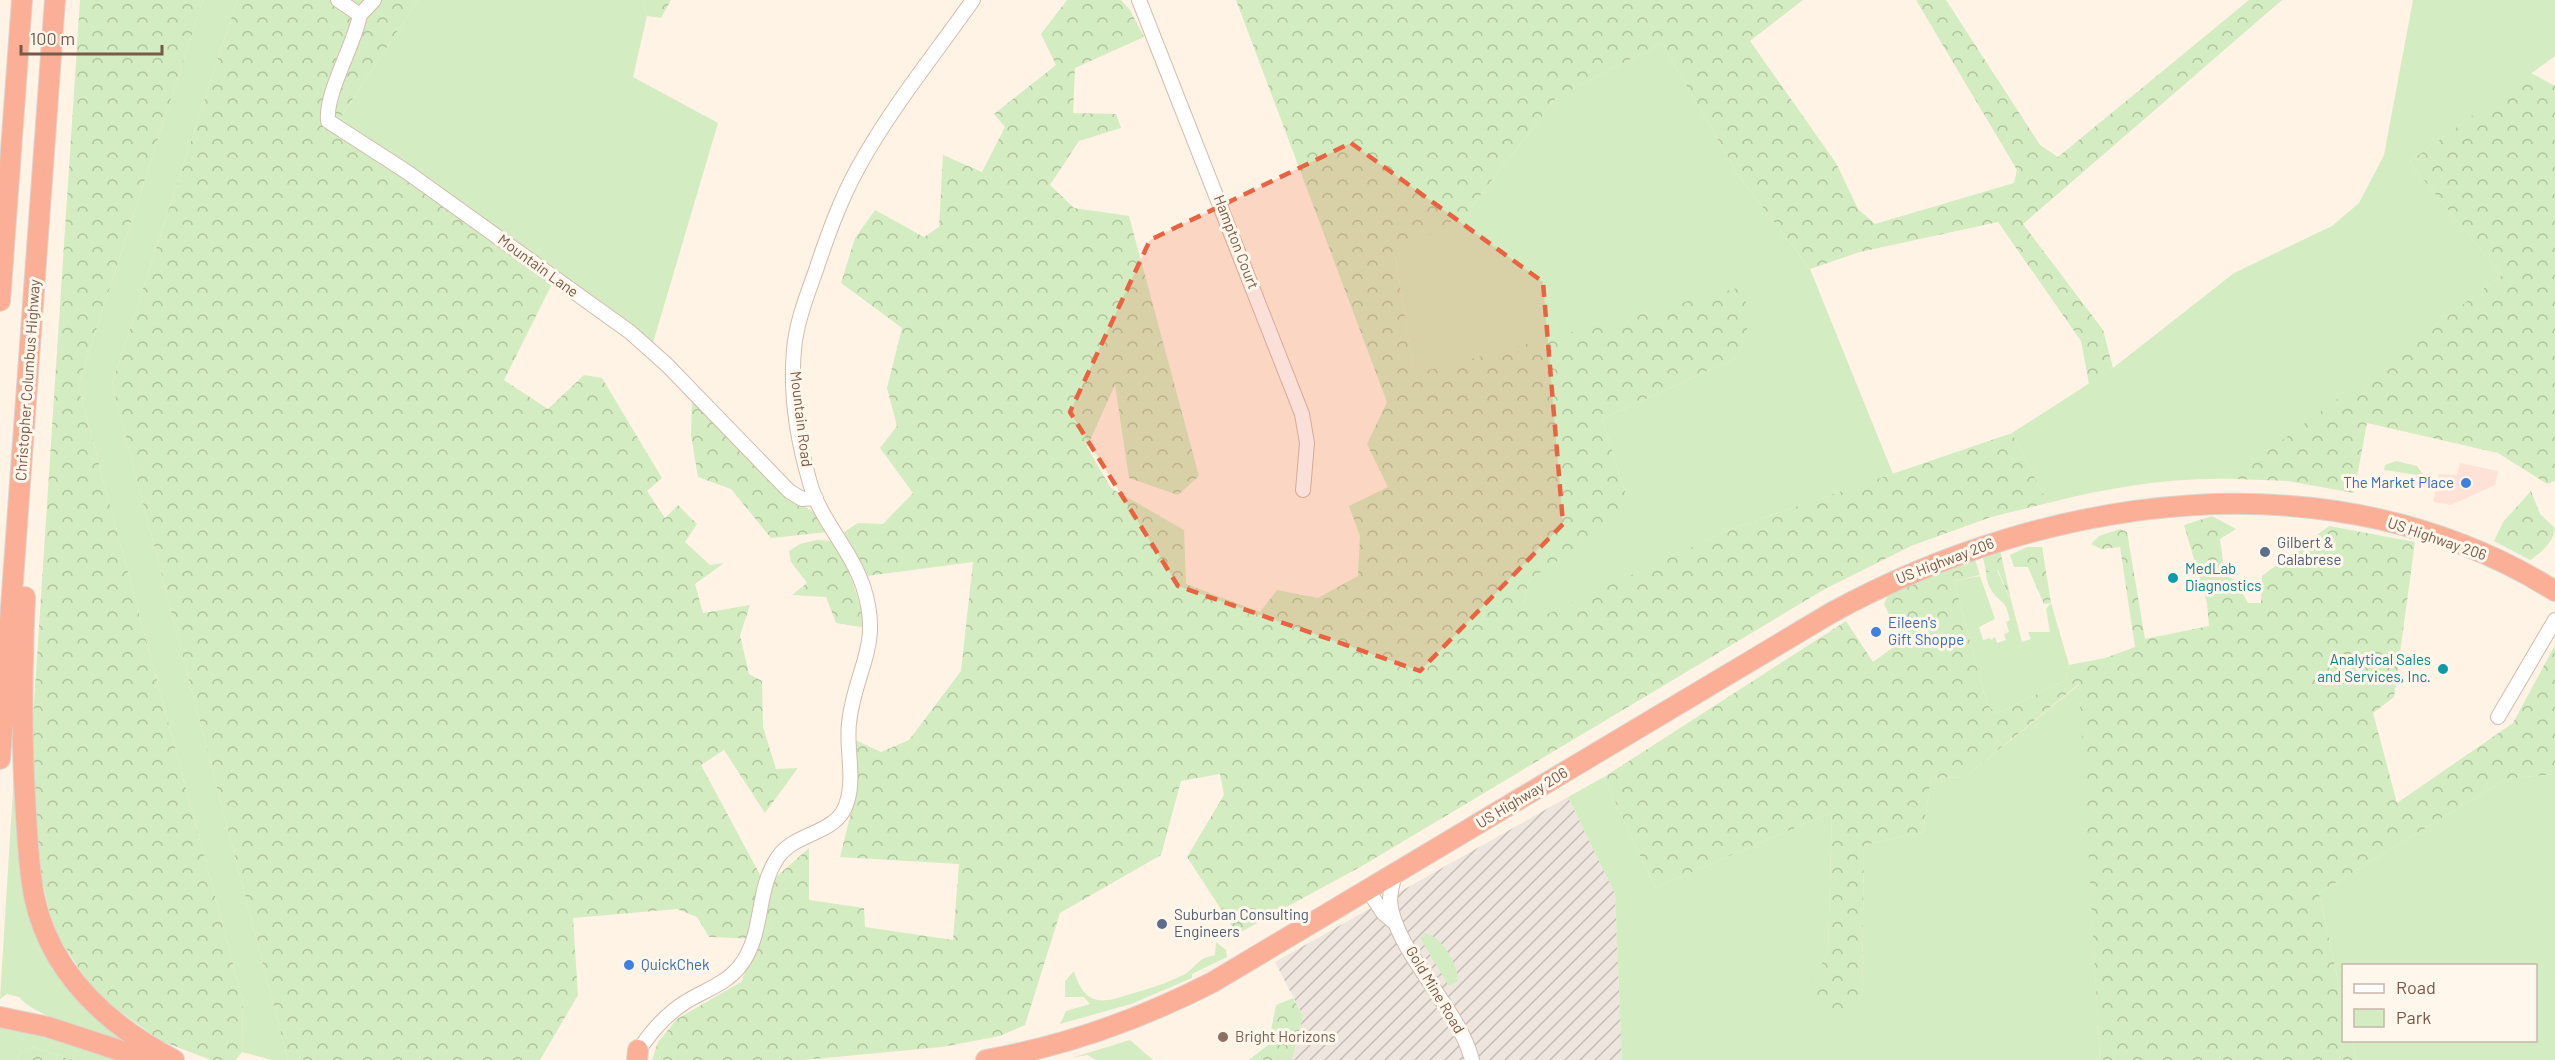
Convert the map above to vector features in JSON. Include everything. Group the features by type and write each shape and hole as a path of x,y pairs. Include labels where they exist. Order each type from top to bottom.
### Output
{"highway":[{"path":"0,301 22,0"},
{"name":"Christopher Columbus Highway","path":"0,759 55,0"},
{"path":"29,364 31,491 22,702 28,838 34,896 52,946 83,992 133,1036 174,1060"},
{"name":"US Highway 206","path":"986,1060 1035,1054 1124,1023 1174,1002 1223,977 1858,598 1946,559 2048,527 2116,513 2191,505 2258,504 2325,510 2373,518 2431,535 2505,564 2555,591"},
{"path":"0,1017 48,1027 149,1060"}],"street":[{"path":"338,0 360,15 374,0"},
{"name":"Mountain Road","path":"636,1057 669,1014 727,979 739,967 751,948 764,888 778,857 802,838 834,823 847,803 850,785 849,719 868,655 868,609 853,559 816,498 801,446 793,374 794,345 804,305 836,214 859,165 973,0"},
{"name":"Hampton Court","path":"1139,0 1302,414 1307,443 1303,490"},
{"name":"Mountain Lane","path":"360,15 349,55 327,109 328,121 407,172 630,332 667,365 789,491 802,499 816,498"},
{"path":"2498,717 2555,620"},
{"name":"Gold Mine Road","path":"1394,922 1390,898 1395,874"},
{"name":"Gold Mine Road","path":"1368,890 1383,913 1394,922 1456,1025 1472,1060"}],"highlighted area":[{"path":"1351,143 1543,282 1563,524 1420,671 1178,586 1070,412 1150,240"}],"shaded area":[{"name":"The Market Place","path":"2460,463 2498,471 2495,485 2451,505 2433,502 2439,474 2457,475"},
{"path":"1568,797 1615,894 1622,1060 1292,1060 1303,1016 1275,962"}],"green space":[{"path":"80,0 203,0 78,386 243,1001 242,1052 236,1060 211,1060 161,1041 96,994 54,931 38,864 32,734"},
{"path":"203,0 237,0 112,384 288,1060 272,1060 242,1052 243,1001 78,386"},
{"path":"237,0 418,0 340,118 554,280 504,380 548,409 584,375 602,378 662,478 647,491 665,518 678,505 697,524 685,542 710,565 724,563 695,584 703,613 750,605 740,635 749,674 762,681 763,727 776,769 798,768 765,813 724,750 701,765 766,886 809,848 809,900 864,908 865,927 953,940 959,864 840,857 857,788 853,739 881,752 909,740 961,671 973,562 867,576 844,532 858,523 883,524 913,493 880,448 897,426 887,388 902,328 841,283 855,238 875,210 924,237 939,227 943,155 982,172 1005,127 994,114 1056,65 1041,34 1067,0 1121,0 1130,10 1144,37 1075,68 1073,113 1116,114 1121,128 1079,141 1050,185 1074,208 1129,216 1199,476 1178,495 1129,478 1115,385 1087,447 1111,488 1184,530 1186,584 1260,612 1277,590 1318,598 1358,576 1360,536 1349,506 1388,487 1367,444 1387,402 1236,0 1803,0 1750,41 1836,163 1858,209 1875,224 2014,183 2017,170 1916,0 1946,0 2040,145 2058,157 2249,0 2282,0 2023,224 2103,330 2113,368 2089,384 2081,341 1998,222 1860,252 1810,269 1739,176 1662,43 1557,97 1467,212 1395,255 1414,374 1741,287 1751,318 1736,358 1602,419 1626,494 1616,522 1529,580 1523,603 1539,618 1731,529 2012,433 2048,503 1991,517 1911,546 1825,589 1362,866 1237,934 1187,857 1224,795 1220,774 1181,781 1161,855 1060,913 1025,1025 1000,1036 942,1047 803,1060 652,1060 658,1042 677,1019 741,982 759,939 709,937 697,917 677,909 573,918 578,995 540,1060 288,1060 112,384"},
{"path":"418,0 642,0 647,16 633,77 718,123 650,353 340,118"},
{"path":"642,0 671,0 661,18 647,16"},
{"path":"2413,0 2555,0 2555,56 2409,162 2502,275 2236,476 2236,479 2141,484 2048,503 2012,433 2113,368 2234,273 2332,226 2359,203 2384,155"},
{"path":"1662,43 1739,176 1810,269 1893,474 1731,529 1539,619 1523,603 1529,580 1615,522 1626,494 1602,419 1736,358 1741,288 1414,375 1395,254 1467,212 1557,97"},
{"path":"2531,73 2555,86 2555,481 2547,484 2498,453 2367,423 2354,493 2288,481 2236,479 2235,476 2502,275 2409,162"},
{"path":"692,400 782,494 819,515 828,532 771,538 731,489 698,477 691,435"},
{"path":"2396,461 2417,466 2424,476 2384,470 2385,465"},
{"path":"2531,491 2540,514 2555,528 2546,547 2530,560 2494,541 2503,522"},
{"path":"2212,516 2236,529 2220,539 2225,575 2235,580 2248,603 2261,603 2262,576 2329,526 2415,542 2394,697 2373,713 2397,803 2513,723 2555,645 2555,774 2506,779 2319,893 2342,999 2342,1042 2352,1042 2356,1060 2100,1060 2079,684 1965,777 1931,778 1923,832 1864,845 1862,989 1845,1013 1818,1009 1805,994 1828,953 1832,812 1655,888 1604,777 1846,621 1873,662 1902,641 1884,604 1887,597 1949,564 1974,556 1980,575 1954,581 1987,704 1996,714 2066,680 2069,665 2105,658 2135,647 2120,547 2101,549 2091,544 2099,536 2120,529 2127,532 2145,639 2209,626 2207,603 2184,525"},
{"path":"817,540 834,541 853,583 866,628 836,623 826,597 792,595 807,583 791,562 789,551 800,544"},
{"path":"2027,547 2042,547 2051,603 2044,604 2028,567 2014,567 2010,555"},
{"path":"2000,550 2012,604 1998,570 1986,572 1982,553"},
{"path":"1997,570 2012,604 2022,642 2031,639 2028,632 2050,632 2046,609 2051,603 2069,665 2066,680 1996,714 1987,704 1954,581 1980,576 1995,619 1979,627 1983,640 1990,638 1991,640 1995,637 1997,643 2006,640 2004,634 2009,632 2006,622 2010,620 2005,605 1989,586 1986,572"},
{"path":"2080,684 2100,1060 1622,1060 1615,894 1568,797 1604,777 1655,888 1832,812 1828,953 1806,994 1862,989 1864,845 1923,832 1931,778 1965,777"},
{"path":"18,710 43,939 137,1046 56,1019 27,1005 19,997 7,994 0,999"},
{"path":"2555,774 2555,1060 2356,1060 2352,1042 2537,1042 2537,964 2342,964 2342,999 2319,893 2506,779"},
{"path":"1425,934 1437,939 1453,961 1458,975 1457,981 1449,986 1420,938"},
{"path":"1216,942 1226,950 1227,957 1192,974 1192,978 1131,1004 1060,1024 1066,1011 1090,1004 1084,997 1065,997 1065,981 1074,971 1079,985 1086,994 1093,999 1111,1000 1154,987 1185,974 1204,958 1215,955"},
{"path":"1293,998 1303,1016 1292,1060 1249,1060 1268,1045 1276,1005"},
{"path":"0,1024 12,1025 125,1060 73,1060 32,1047 19,1053 18,1060 0,1060"},
{"path":"1130,1040 1153,1060 1096,1060 1087,1055 1071,1058"},
{"path":"32,1047 73,1060 18,1060 19,1053"}],"place":[{"name":"The Market Place","path":"2466,483"},
{"name":"Gilbert & Calabrese","path":"2265,552"},
{"name":"MedLab Diagnostics","path":"2173,578"},
{"name":"Eileen's Gift Shoppe","path":"1876,632"},
{"name":"Analytical Sales and Services, Inc.","path":"2443,669"},
{"name":"Suburban Consulting Engineers","path":"1162,924"},
{"name":"QuickChek","path":"629,965"},
{"name":"Bright Horizons","path":"1223,1037"}]}
